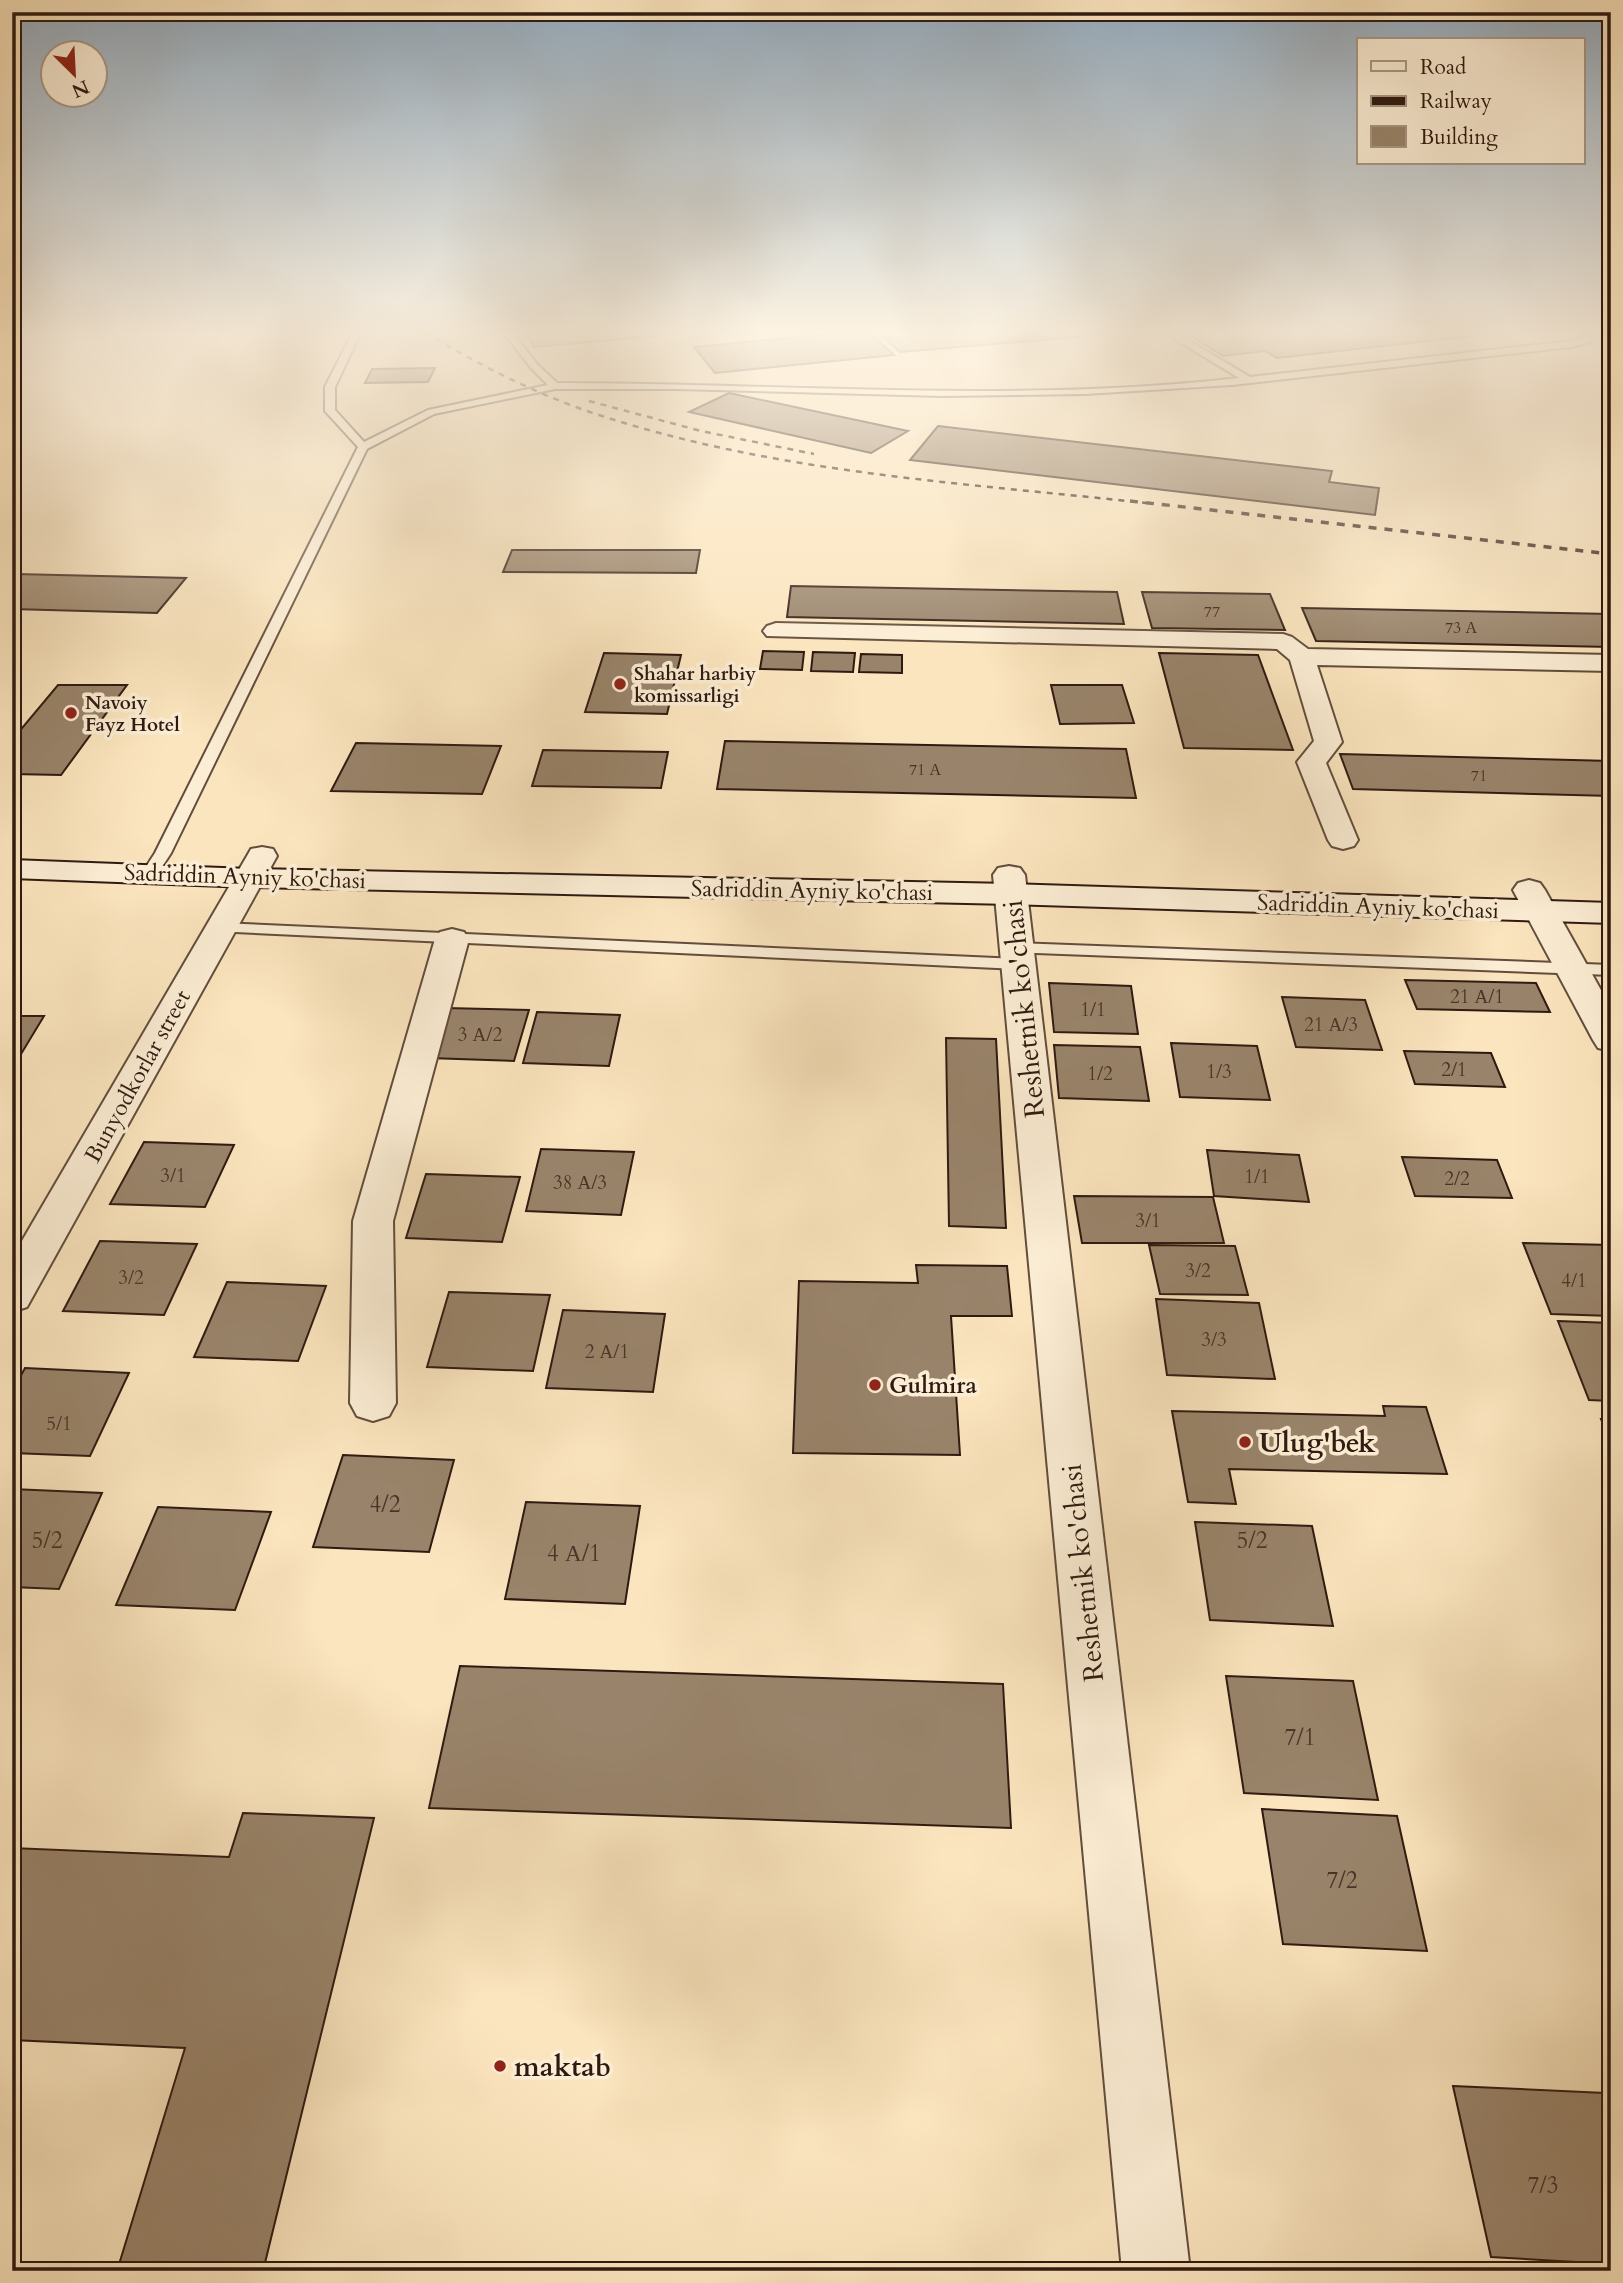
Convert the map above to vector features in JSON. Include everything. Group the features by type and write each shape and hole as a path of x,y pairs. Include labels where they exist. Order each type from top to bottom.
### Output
{"street":[{"path":"776,631 1283,642 1302,657 1328,742 1311,762 1343,840"},
{"path":"1302,657 1611,663"},
{"name":"Sadriddin Ayniy ko'chasi","path":"12,848 157,863 255,867 1535,900 1611,892"},
{"name":"Sadriddin Ayniy ko'chasi","path":"12,869 157,863"},
{"name":"Bunyodkorlar street","path":"12,1296 255,867"},
{"name":"Reshetnik ko'chasi","path":"1010,885 1156,2271"},
{"name":"Sadriddin Ayniy ko'chasi","path":"1535,900 1611,913"},
{"path":"1535,900 1611,1040"},
{"path":"373,1403 373,1221 452,939"}],"lane":[{"path":"356,440 363,447"},
{"path":"157,863 363,447 377,440"},
{"path":"220,928 452,939 1611,970"}],"building":[{"path":"811,440 894,440 871,453"},
{"path":"927,440 1057,440 1332,471 1329,482 1379,488 1375,515 910,460"},
{"path":"512,550 700,550 696,573 503,572"},
{"path":"15,574 186,578 157,613 12,609 12,577"},
{"path":"791,586 1117,592 1124,624 787,617"},
{"path":"1142,592 1270,594 1285,630 1152,628"},
{"path":"1302,608 1611,614 1611,647 1316,641"},
{"path":"763,651 804,652 802,670 760,669"},
{"path":"813,652 855,653 853,672 811,671"},
{"path":"604,653 681,655 667,714 585,712"},
{"path":"1159,653 1258,655 1293,750 1184,748"},
{"path":"861,654 902,655 902,673 859,672"},
{"name":"Navoiy Fayz Hotel","path":"58,685 127,685 61,775 12,774 12,740"},
{"path":"1051,685 1122,685 1134,723 1060,724"},
{"path":"725,741 1126,749 1136,798 717,789"},
{"path":"356,743 501,746 482,794 331,791"},
{"path":"543,750 668,752 661,788 532,786"},
{"path":"1340,754 1611,761 1611,796 1353,789"},
{"path":"1405,980 1536,983 1550,1012 1417,1009"},
{"path":"1049,983 1131,986 1138,1034 1054,1032"},
{"path":"1282,997 1365,1000 1382,1050 1296,1047"},
{"path":"446,1008 529,1010 514,1061 429,1058"},
{"path":"537,1012 620,1015 609,1066 523,1063"},
{"path":"12,1016 44,1016 12,1069"},
{"path":"946,1038 996,1039 1006,1228 949,1226"},
{"path":"1171,1043 1257,1046 1270,1100 1180,1097"},
{"path":"1054,1045 1140,1047 1149,1101 1059,1098"},
{"path":"1404,1051 1491,1053 1505,1087 1415,1084"},
{"path":"144,1142 234,1145 205,1207 110,1204"},
{"path":"541,1149 634,1152 621,1215 526,1211"},
{"path":"1207,1150 1299,1155 1309,1202 1214,1196"},
{"path":"1402,1157 1497,1160 1512,1198 1415,1196"},
{"path":"426,1174 520,1177 502,1242 406,1238"},
{"path":"1074,1196 1213,1197 1224,1243 1082,1243"},
{"path":"100,1241 197,1244 164,1315 63,1311"},
{"path":"1523,1243 1611,1245 1611,1316 1551,1314"},
{"path":"1149,1245 1235,1246 1248,1295 1160,1294"},
{"name":"Gulmira","path":"916,1265 1007,1266 1012,1316 951,1316 960,1455 793,1453 799,1281 918,1283"},
{"path":"227,1282 326,1286 298,1361 194,1357"},
{"path":"449,1292 550,1295 533,1371 427,1367"},
{"path":"1156,1299 1259,1303 1275,1379 1167,1375"},
{"path":"563,1310 665,1314 653,1392 546,1388"},
{"path":"1558,1321 1611,1323 1611,1401 1589,1400"},
{"path":"25,1368 129,1373 90,1456 12,1453 12,1392"},
{"path":"1383,1406 1426,1407 1447,1474 1229,1469 1236,1504 1188,1502 1172,1411 1385,1416"},
{"path":"1601,1419 1611,1419 1611,1445"},
{"path":"343,1455 454,1460 429,1552 313,1547"},
{"path":"12,1489 102,1493 59,1589 12,1587"},
{"path":"526,1502 640,1506 625,1604 505,1599"},
{"path":"158,1507 271,1512 235,1610 116,1605"},
{"path":"1195,1522 1312,1526 1333,1626 1210,1620"},
{"path":"460,1666 1003,1684 1011,1828 429,1808"},
{"path":"1226,1676 1353,1681 1378,1800 1244,1793"},
{"path":"1262,1809 1397,1816 1427,1951 1283,1944"},
{"path":"243,1813 374,1818 263,2271 117,2271 185,2048 12,2040 12,1848 229,1857"},
{"path":"1453,2086 1605,2093 1611,2112 1611,2264 1491,2257"}],"railway":[{"path":"687,440 735,451 871,473 1146,503"},
{"path":"743,440 814,454"},
{"path":"1130,501 1611,554"}],"place":[{"name":"Shahar harbiy komissarligi","path":"620,684"},
{"name":"Navoiy Fayz Hotel","path":"71,713"},
{"name":"Gulmira","path":"875,1385"},
{"name":"Ulug'bek","path":"1245,1442"},
{"name":"maktab","path":"500,2066"}]}
